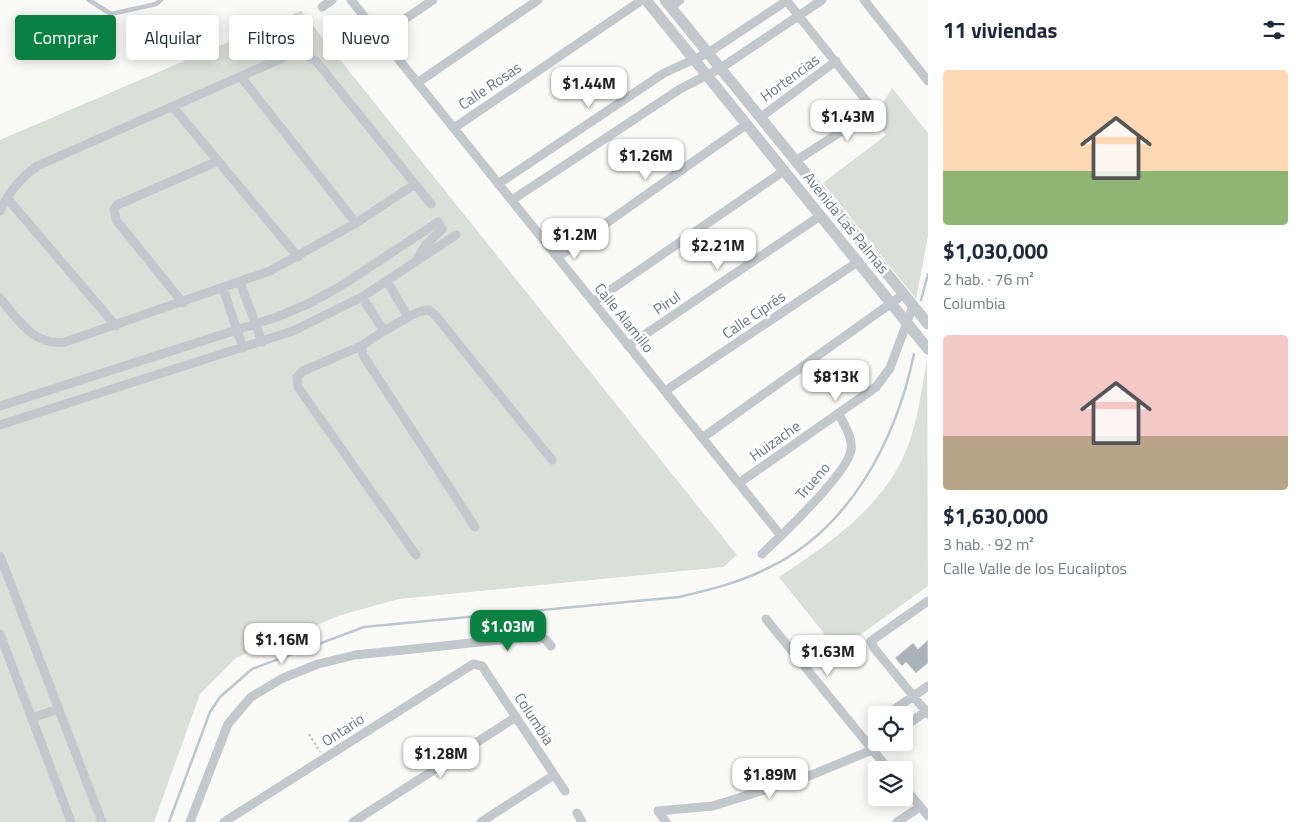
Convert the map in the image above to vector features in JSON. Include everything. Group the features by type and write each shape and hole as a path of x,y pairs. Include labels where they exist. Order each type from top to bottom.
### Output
{"street":[{"path":"322,6 332,0"},
{"name":"Calle Alamillo","path":"351,0 363,15"},
{"path":"408,17 432,0"},
{"path":"418,83 538,0"},
{"name":"Calle Rosas","path":"454,128 642,0"},
{"name":"Avenida Las Palmas","path":"646,0 820,216 859,261 928,349"},
{"path":"498,184 664,73 693,58 708,53 787,0 869,104 869,110 862,118 797,160"},
{"path":"512,200 680,88 721,68 822,0"},
{"path":"864,0 928,81"},
{"name":"Avenida Las Palmas","path":"671,2 708,53 797,160 928,324"},
{"path":"0,211 23,176 37,166 241,78 287,56 301,53 316,61 431,204"},
{"name":"Calle Alamillo","path":"399,60 781,536"},
{"name":"Hortencias","path":"761,117 836,61"},
{"path":"241,78 356,223"},
{"path":"173,107 298,257"},
{"path":"558,257 747,124"},
{"path":"183,303 116,220 114,210 117,205 218,161"},
{"path":"593,302 784,170"},
{"path":"0,298 37,339 54,344 65,342 183,303 270,271 356,223 415,184"},
{"path":"7,198 116,326"},
{"name":"Pirul","path":"628,346 820,216"},
{"path":"0,406 238,330 318,299 438,222 442,229 425,246 416,261"},
{"path":"0,425 293,331 362,297 456,235"},
{"name":"Calle Ciprés","path":"665,391 859,261"},
{"path":"387,281 408,317"},
{"path":"240,282 262,342"},
{"path":"223,288 243,348"},
{"path":"702,438 904,294"},
{"path":"362,297 384,331"},
{"name":"Huizache","path":"739,483 876,387 890,368 913,306"},
{"path":"416,556 298,387 297,377 303,371 361,346 408,317 421,311 429,310 436,316 552,460"},
{"path":"361,346 363,355 475,527"},
{"name":"Trueno","path":"762,554 844,467 851,452 851,441 839,414"},
{"path":"0,556 102,822"},
{"path":"913,721 927,712 871,642 928,601"},
{"path":"766,619 868,745"},
{"path":"0,634 72,822"},
{"path":"190,822 228,724 251,696 283,678 318,664 355,655 538,636 552,646"},
{"name":"Columbia","path":"477,663 482,666 565,791"},
{"name":"Ontario","path":"224,822 470,665 477,663"},
{"path":"899,706 928,686"},
{"path":"32,718 58,710"},
{"path":"353,822 516,717"},
{"path":"666,822 658,810 714,806 809,776 870,751"},
{"path":"873,751 881,761"},
{"path":"481,822 554,775"},
{"path":"913,799 928,816"},
{"path":"897,822 920,807"},
{"path":"576,813 582,822"}],"lane":[{"path":"89,0 111,14 156,4 161,0"}],"path":[{"path":"309,734 324,758"}],"shaded area":[{"path":"301,11 304,15 292,15"},
{"path":"313,26 323,38 323,60 340,60 737,555 723,567 399,599 341,615 236,658 200,694 154,822 0,822 0,140 187,60 219,60 219,46 229,42 229,60 313,60"},
{"path":"892,88 928,133 928,236 916,299 823,183 886,135 874,118"},
{"path":"927,360 928,586 838,651 779,577 817,551 854,521 871,505 885,487 898,467 908,446"}],"building":[{"path":"928,640 928,663 916,673 906,662 902,666 895,658 913,643 918,649"}],"waterway":[{"path":"921,300 928,274"},
{"path":"169,822 210,712 220,697 252,669 364,627 679,597 745,578 766,569 796,552 822,531 845,507 865,479 881,450 895,418 914,354"}]}
